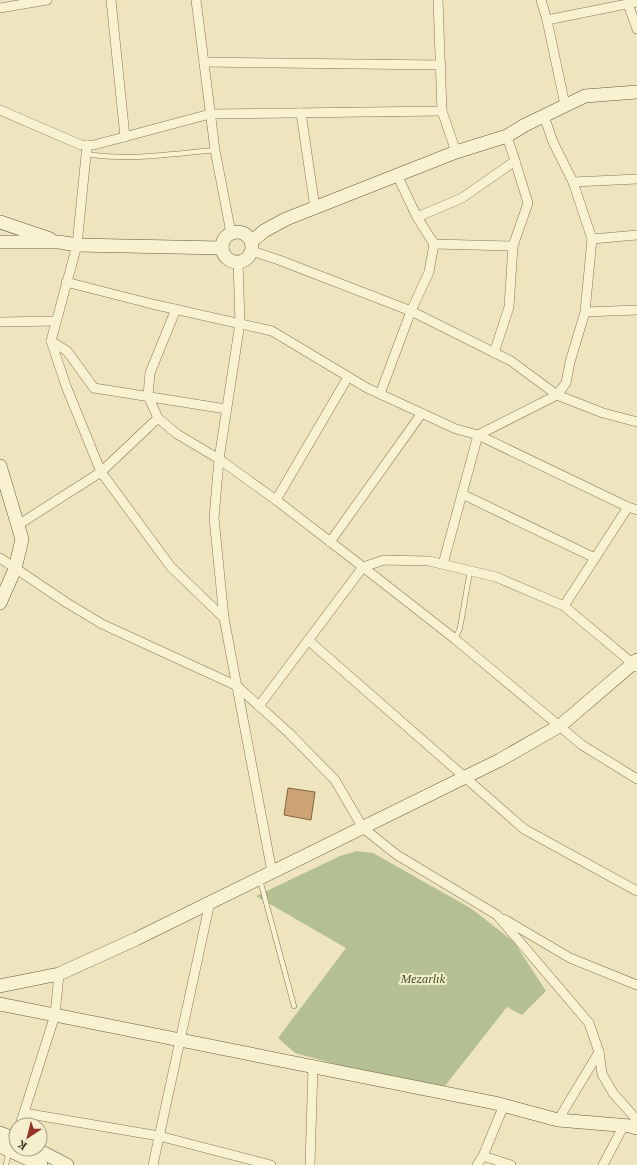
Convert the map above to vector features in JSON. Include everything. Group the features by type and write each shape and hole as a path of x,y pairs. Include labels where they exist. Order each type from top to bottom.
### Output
{"street":[{"path":"0,8 47,0"},
{"path":"111,0 125,137"},
{"path":"196,0 215,150 231,233"},
{"path":"438,0 442,111 456,152"},
{"path":"541,0 547,20 565,106"},
{"path":"547,20 632,3 637,28"},
{"path":"204,62 441,65"},
{"path":"251,246 249,237 241,232 231,233 224,239 222,248 226,257 238,262 246,258 251,246 264,231 286,219 456,152 507,136 585,96 637,92"},
{"path":"0,110 81,145 86,150"},
{"path":"86,150 94,145 210,114 442,111"},
{"path":"301,113 315,208"},
{"path":"443,564 478,436 557,395 566,383 570,362 585,312 592,239 573,182 553,142 544,116"},
{"path":"494,353 509,307 513,246 528,203 507,136"},
{"path":"86,150 77,245 51,341 66,386 101,472 171,567 224,618"},
{"path":"417,217 462,198 515,161"},
{"path":"380,394 411,311 429,272 434,244 417,217 397,175"},
{"path":"573,182 637,179"},
{"path":"0,222 59,242 77,245 222,248"},
{"path":"592,239 637,234"},
{"path":"0,242 59,242"},
{"path":"434,244 513,246"},
{"path":"251,246 279,260 411,311 511,361 557,395 603,413 637,422"},
{"path":"238,262 240,322 219,459 214,518 224,618 272,872"},
{"path":"66,282 176,309 240,322 272,331 348,377 380,394 456,429 478,436 633,509 595,558 564,606"},
{"path":"176,309 150,373 148,396 158,418 177,434 219,459 276,500 363,567 561,725 582,745 637,779"},
{"path":"585,312 637,310"},
{"path":"0,322 56,321"},
{"path":"51,341 67,352 94,388 226,409"},
{"path":"276,500 348,377"},
{"path":"330,542 422,413"},
{"path":"18,525 101,472 158,418"},
{"path":"0,466 22,539 15,569 0,603"},
{"path":"462,494 595,558"},
{"path":"0,558 102,624 237,686 335,780 363,828 397,855 570,958 637,985"},
{"path":"0,986 59,974 136,939 466,777 561,725 636,663 564,606 496,577 429,561 384,560 363,567 259,706"},
{"path":"308,640 524,829 637,891"},
{"path":"153,1165 210,902"},
{"path":"0,1004 504,1105 558,1120 624,1125 637,1122 613,1093 602,1074 599,1052 589,1023 497,915"},
{"path":"23,1117 55,1015 59,974"},
{"path":"558,1120 599,1052"},
{"path":"310,1165 313,1066"},
{"path":"477,1165 483,1156 504,1105"},
{"path":"24,1113 159,1136 271,1165"},
{"path":"603,1165 624,1125"},
{"path":"0,1133 8,1140"},
{"path":"48,1155 67,1165"},
{"path":"483,1156 511,1165"},
{"path":"31,1157 41,1165"}],"lane":[{"path":"86,150 102,157 143,157 215,150"},
{"path":"455,639 460,628 470,570"},
{"path":"260,878 294,1006"}],"green space":[{"name":"Mezarlık","path":"357,851 373,853 472,909 514,942 546,991 522,1015 507,1007 445,1086 346,1067 295,1053 278,1038 346,948 256,896 340,856"}],"building":[{"path":"288,788 315,792 311,820 284,815"}]}
